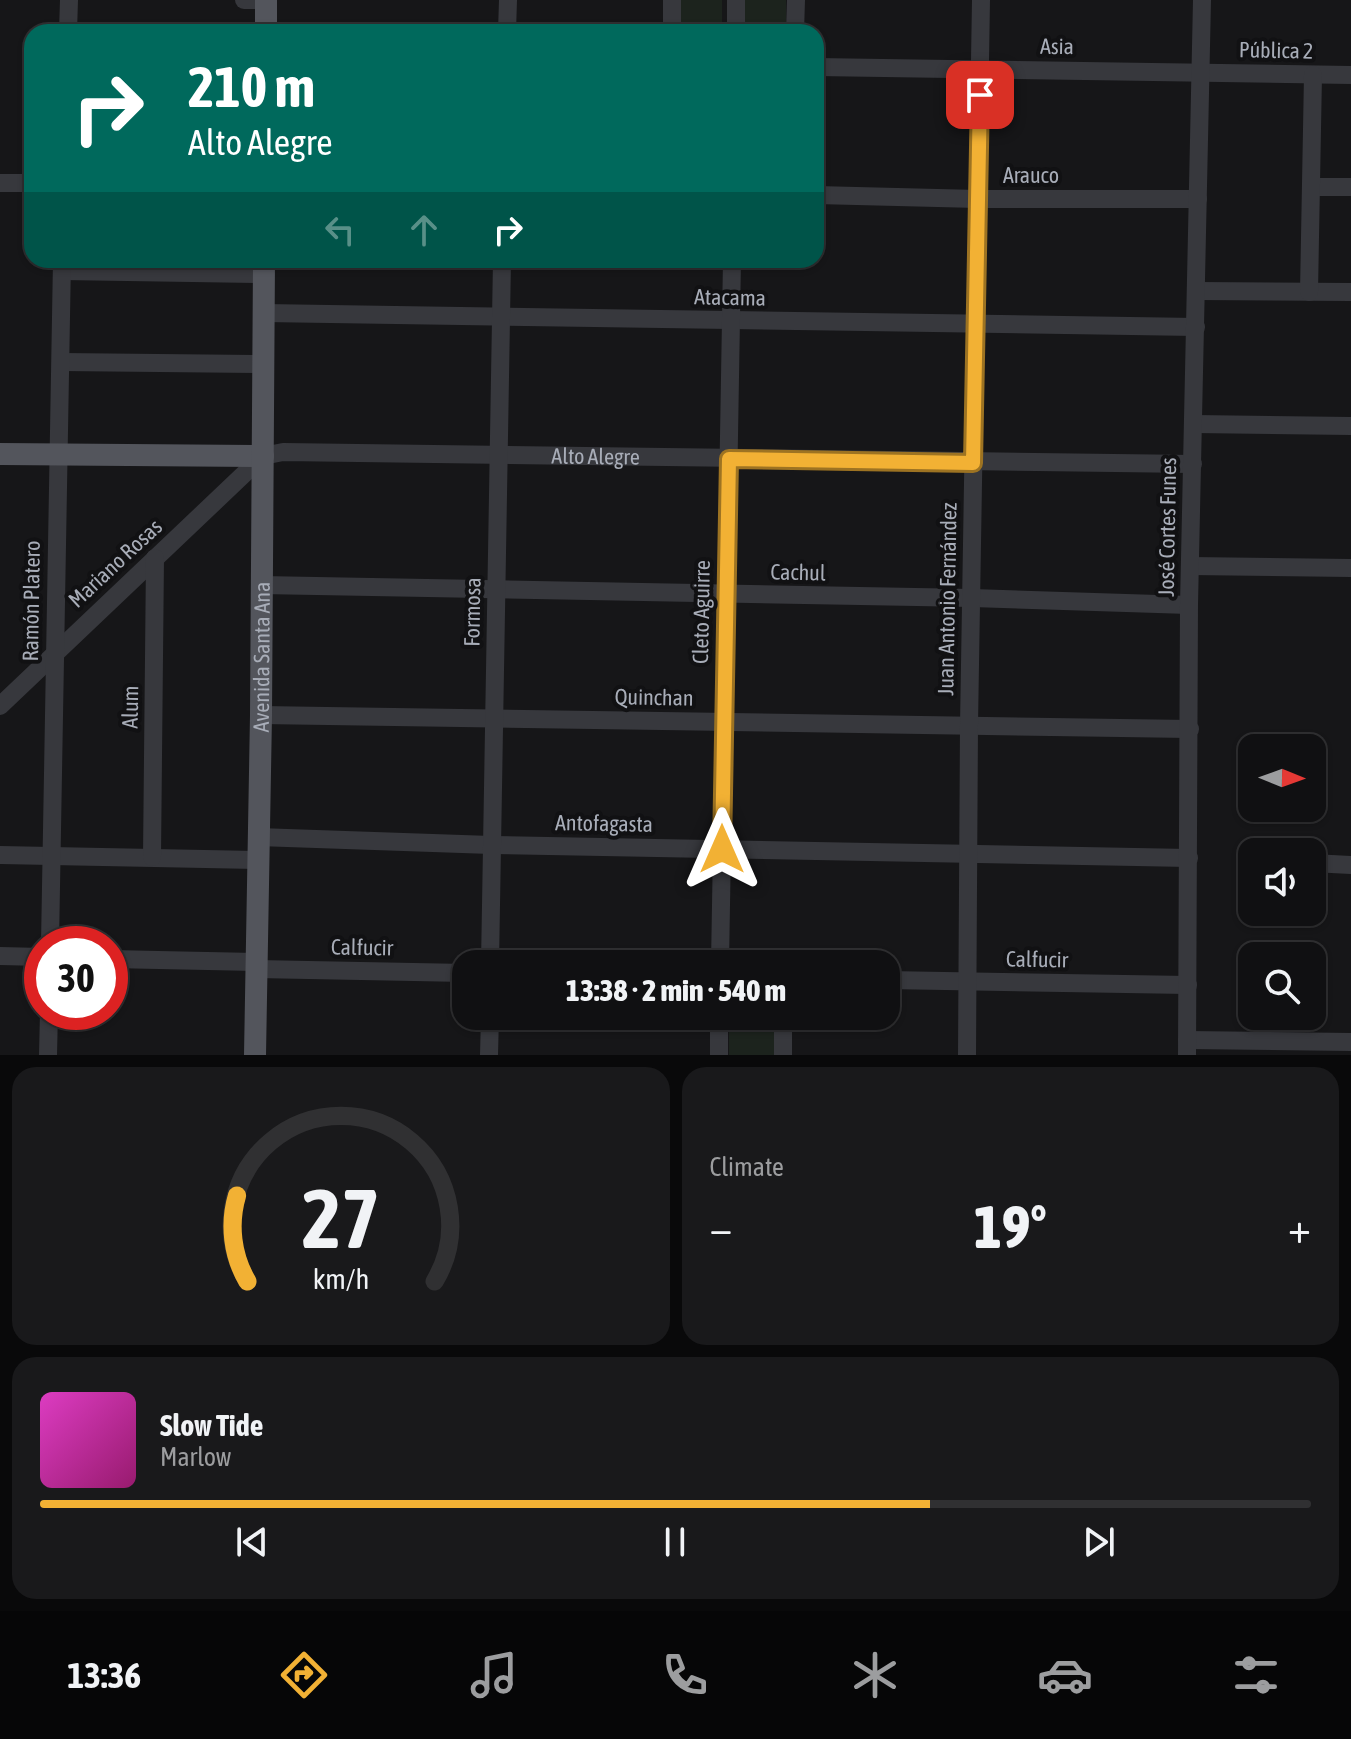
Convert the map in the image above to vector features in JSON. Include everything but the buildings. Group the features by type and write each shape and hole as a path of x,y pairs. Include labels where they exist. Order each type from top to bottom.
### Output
{"main road":[{"path":"266,0 266,24"},
{"name":"Avenida Santa Ana","path":"255,1055 264,268"},
{"name":"Alto Alegre","path":"0,454 263,456"}],"street":[{"path":"68,24 69,0"},
{"path":"244,0 266,0"},
{"path":"507,24 508,0"},
{"path":"672,0 672,24"},
{"path":"736,0 736,24"},
{"path":"795,24 796,0"},
{"name":"Juan Antonio Fernández","path":"967,1055 981,0"},
{"name":"José Cortes Funes","path":"1187,1048 1189,605 1202,0"},
{"name":"Asia","path":"824,67 1201,72"},
{"name":"Pública 2","path":"1201,72 1351,75"},
{"path":"1309,292 1313,75"},
{"path":"0,183 24,183"},
{"path":"1311,187 1351,187"},
{"name":"Arauco","path":"824,195 1198,199"},
{"name":"Ramón Platero","path":"50,926 62,268"},
{"name":"Formosa","path":"490,950 502,268"},
{"name":"Cleto Aguirre","path":"720,950 732,268"},
{"path":"1197,291 1351,292"},
{"name":"Atacama","path":"264,313 1196,327"},
{"path":"61,362 264,364"},
{"path":"1194,424 1351,426"},
{"name":"Alto Alegre","path":"263,456 294,452 1193,464"},
{"name":"Mariano Rosas","path":"0,706 263,456"},
{"name":"Alum","path":"152,857 155,558"},
{"path":"1190,566 1351,568"},
{"name":"Cachul","path":"261,585 1189,605"},
{"name":"Quinchan","path":"261,715 1190,729"},
{"name":"Antofagasta","path":"258,837 491,845 1189,858"},
{"path":"0,855 258,860"},
{"path":"1326,864 1351,865"},
{"path":"0,956 24,957"},
{"name":"Calfucir","path":"128,960 452,973"},
{"name":"Calfucir","path":"900,980 1188,985"},
{"path":"48,1055 49,1030"},
{"path":"489,1055 490,1030"},
{"path":"719,1030 719,1055"},
{"path":"783,1030 783,1055"},
{"path":"1187,1048 1351,1042"}],"shaded area":[{"path":"679,0 722,0 722,24 678,24"},
{"path":"742,0 786,0 786,24 742,24"},
{"path":"729,1030 777,1030 777,1055 729,1055"}],"route":[{"path":"722,849 729,459 973,463 980,95"}]}
